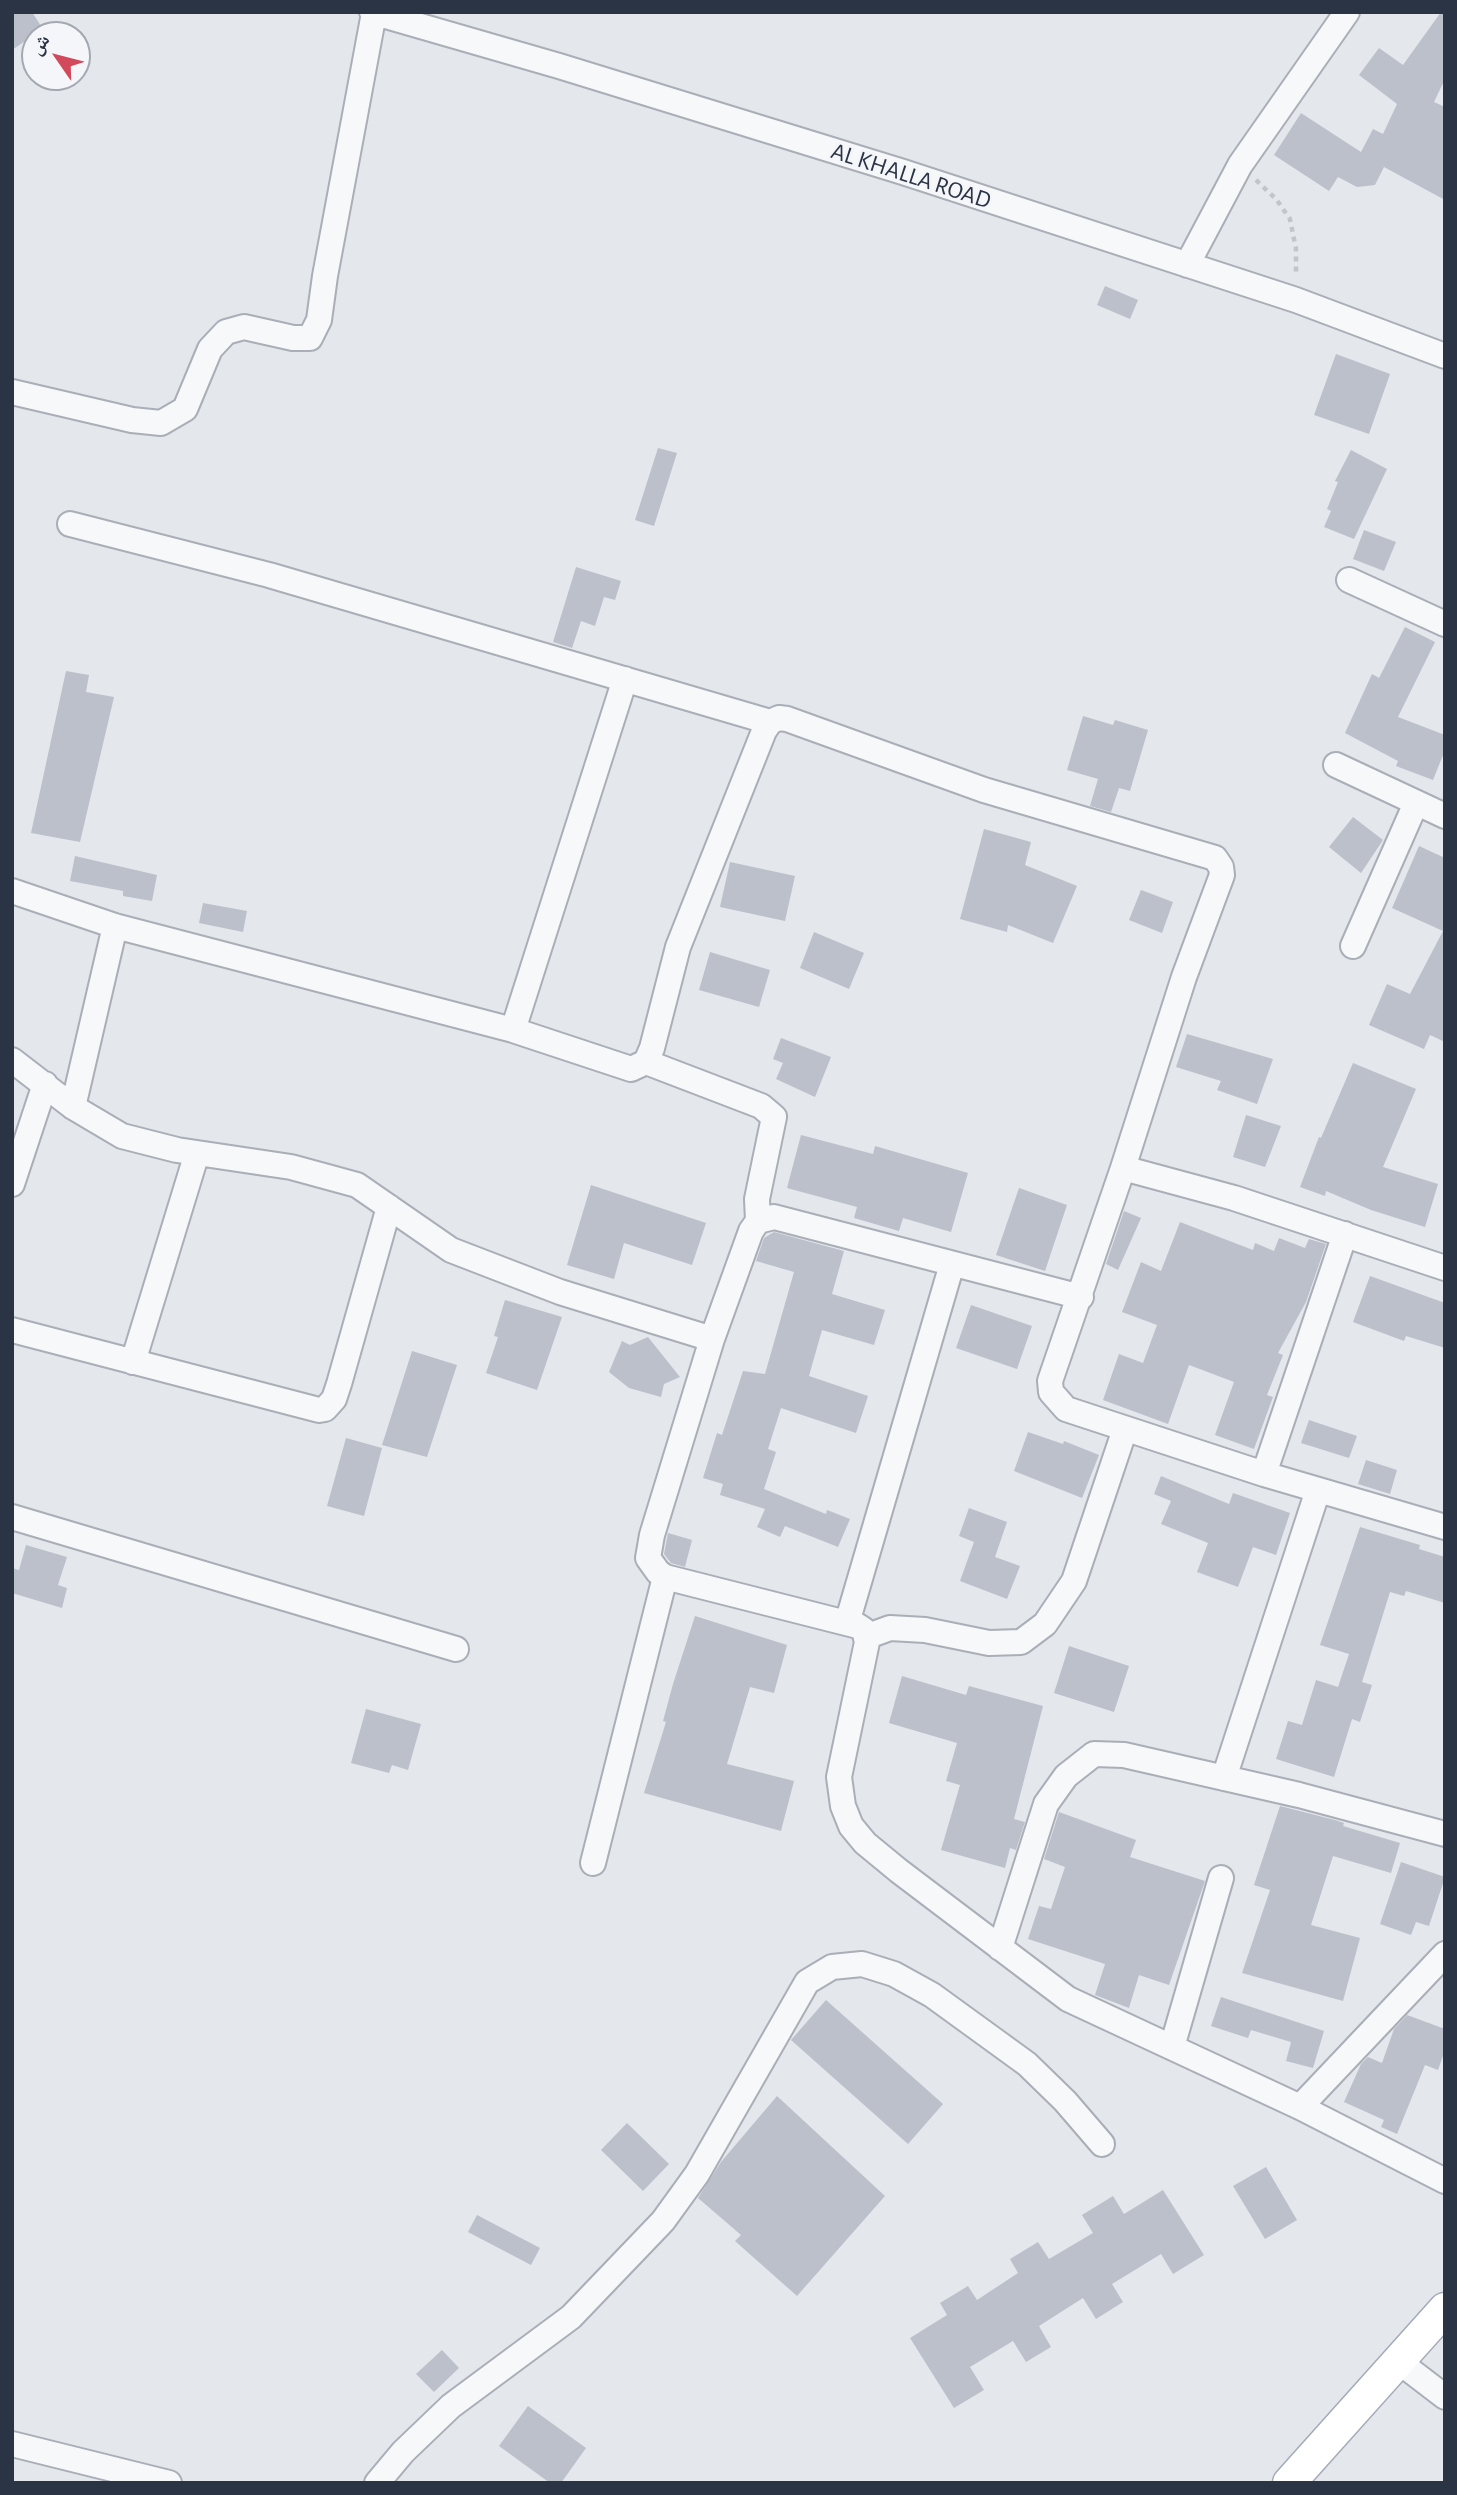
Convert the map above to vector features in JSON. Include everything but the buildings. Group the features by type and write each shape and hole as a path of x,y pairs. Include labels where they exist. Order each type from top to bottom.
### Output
{"main road":[{"path":"1289,2483 1445,2309"}],"street":[{"path":"1187,265 1240,165 1347,12"},
{"path":"12,392 132,420 161,423 185,409 210,349 226,332 244,327 293,338 310,338 319,320 324,276 373,13"},
{"name":"AL KHALLA ROAD","path":"373,13 559,66 1187,265 1296,300 1445,356"},
{"path":"70,524 270,575 770,722 779,718 787,719 984,790 1215,858 1221,867 1222,875 1184,977 1123,1168 1050,1381 1051,1392 1066,1409 1264,1474 1445,1527"},
{"path":"1349,580 1445,624"},
{"path":"513,1030 625,679"},
{"path":"646,1062 678,947 770,722"},
{"path":"1336,765 1444,814"},
{"path":"1353,946 1416,803"},
{"path":"12,891 115,926 513,1030 631,1069 646,1062 761,1106 774,1117 757,1199 758,1221 751,1231 712,1339 652,1535 648,1558 665,1577 858,1626 868,1636"},
{"path":"73,1107 115,926"},
{"path":"12,1060 73,1107 122,1136 197,1153 325,1175 357,1185 451,1250 560,1292 712,1339"},
{"path":"12,1184 45,1084"},
{"path":"134,1362 197,1153"},
{"path":"1123,1168 1157,1175 1445,1268"},
{"path":"12,1330 319,1410 325,1409 334,1399 339,1384 389,1207"},
{"path":"758,1221 774,1217 1080,1297"},
{"path":"1264,1474 1345,1234"},
{"path":"846,1623 952,1264"},
{"path":"868,1636 890,1628 925,1630 989,1643 1021,1642 1045,1624 1074,1581 1125,1429"},
{"path":"1224,1778 1318,1490"},
{"path":"12,1517 456,1649"},
{"path":"593,1863 665,1577"},
{"path":"868,1636 839,1777 843,1806 851,1826 865,1843 1068,1999 1300,2106 1445,2181"},
{"path":"1000,1948 1046,1804 1077,1765 1094,1754 1124,1755 1445,1834"},
{"path":"1172,2048 1221,1878"},
{"path":"1300,2106 1445,1954"},
{"path":"377,2483 403,2452 451,2406 571,2318 663,2221 697,2174 807,1982 832,1967 862,1964 894,1974 932,1995 1027,2064 1065,2101 1102,2144"},
{"path":"1398,2361 1445,2397"},
{"path":"12,2444 169,2483"}],"path":[{"path":"1240,165 1276,199 1290,219 1296,249 1296,300"}]}
